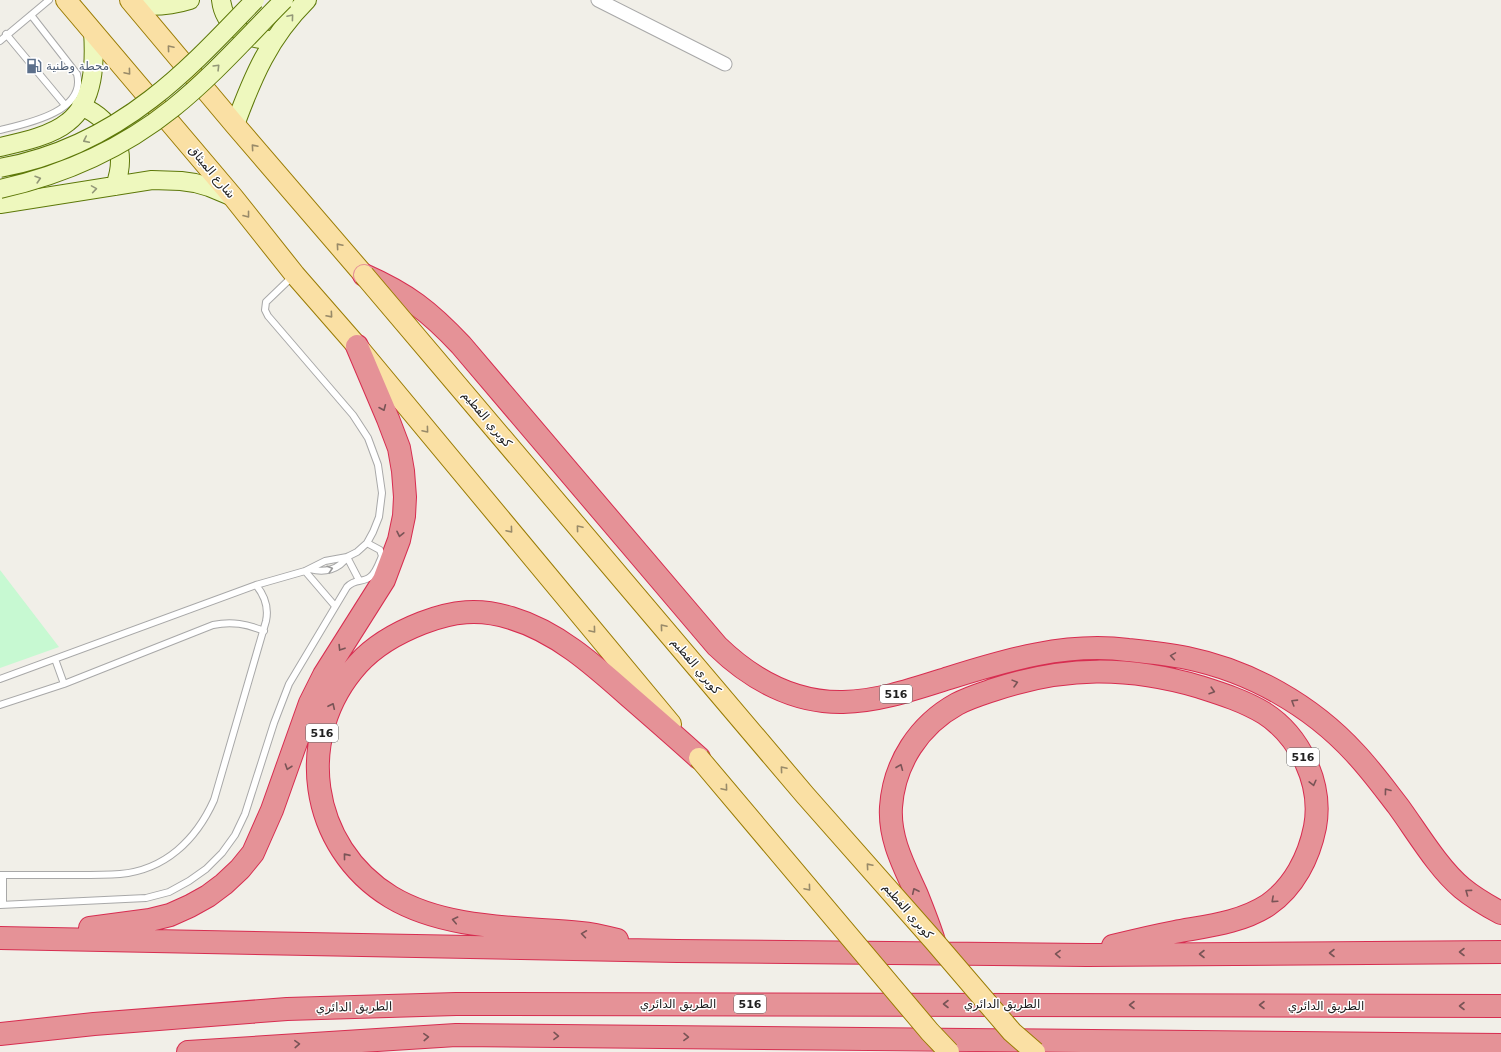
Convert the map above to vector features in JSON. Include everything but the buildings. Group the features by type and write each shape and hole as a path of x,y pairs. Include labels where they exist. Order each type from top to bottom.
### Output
{"highway":[{"name":"516","path":"364,275 407,297 427,311 461,345 717,646 731,660 748,673 767,684 790,694 816,700 841,702 864,700 890,696 1021,658 1058,651 1095,648 1125,649 1187,658 1216,666 1244,676 1276,691 1305,709 1331,730 1354,751 1376,776 1424,843 1461,888 1479,901 1501,913"},
{"name":"516","path":"0,937 122,925 170,915 190,906 224,884 240,869 252,853 272,810 310,703 324,675 384,580 399,540 403,522 405,497 403,470 399,448 357,346"},
{"name":"516","path":"677,951 584,933 497,927 433,915 407,906 366,879 351,863 340,848 329,827 321,804 317,770 319,745 324,724 343,683 358,664 380,645 405,630 445,615 464,612 489,612 512,618 535,627 553,636 576,651 601,671 699,758"},
{"name":"516","path":"934,941 924,911 897,851 892,829 891,808 894,786 900,765 910,746 924,729 946,711 958,703 1013,683 1053,674 1090,672 1148,675 1184,683 1218,692 1243,702 1265,714 1284,730 1299,749 1310,771 1316,795 1316,820 1312,844 1302,867 1288,887 1270,904 1248,916 1225,923 1155,936 1087,954"},
{"name":"516","path":"0,937 677,951 1087,954 1501,952"},
{"name":"الطريق الدائري","path":"0,1034 94,1024 287,1009 456,1004 1501,1006"},
{"path":"188,1052 456,1035 1501,1045"}],"main road":[{"name":"شارع الميثاق","path":"66,0 233,197 295,275 357,346"},
{"path":"132,3 150,6 166,5 190,0"},
{"path":"221,0 224,12 229,21 242,33 257,39 274,40"},
{"path":"0,168 58,152 95,135 130,114 173,81 255,0"},
{"path":"0,189 65,170 96,157 134,136 155,122 190,93 284,0"},
{"path":"235,125 255,73 274,40 307,0"},
{"path":"132,3 364,275"},
{"path":"0,147 36,138 63,126 74,116 73,106 91,84 94,59 93,31"},
{"path":"73,106 97,115 104,121 115,136 118,146 120,166 115,186"},
{"path":"0,204 152,180 180,181 209,187 233,197"},
{"name":"كوبري الفطيم","path":"364,275 800,788 1012,1032 1035,1052"},
{"path":"357,346 699,758 924,1026 949,1052"}],"street":[{"path":"598,0 725,64"}],"lane":[{"path":"0,41 6,34 49,0"},
{"path":"31,15 77,74 79,80 73,106"},
{"path":"6,34 73,106"},
{"path":"0,130 39,120 73,106"},
{"path":"0,679 256,585 308,570 317,564 330,559 346,557 357,552 367,542 379,517 382,493 378,465 368,438 353,415 264,310 266,302 295,275"},
{"path":"256,585 264,597 268,608 268,615 214,800 206,817 196,832 184,845 170,856 155,864 120,874 2,875 2,905 146,898 169,892 189,881 206,869 222,853 235,834 245,814 283,698 297,668 350,583 365,580 372,576 382,556 381,551 378,548 367,542"},
{"path":"308,570 318,572 329,570 341,564 346,557"},
{"path":"346,557 359,580"},
{"path":"308,570 335,606"},
{"path":"0,705 64,684 213,625 238,623 264,631"},
{"path":"55,659 64,684"}],"green space":[{"path":"0,570 59,647 0,668"}],"place":[{"name":"محطة وطنية","path":"34,66"}]}
